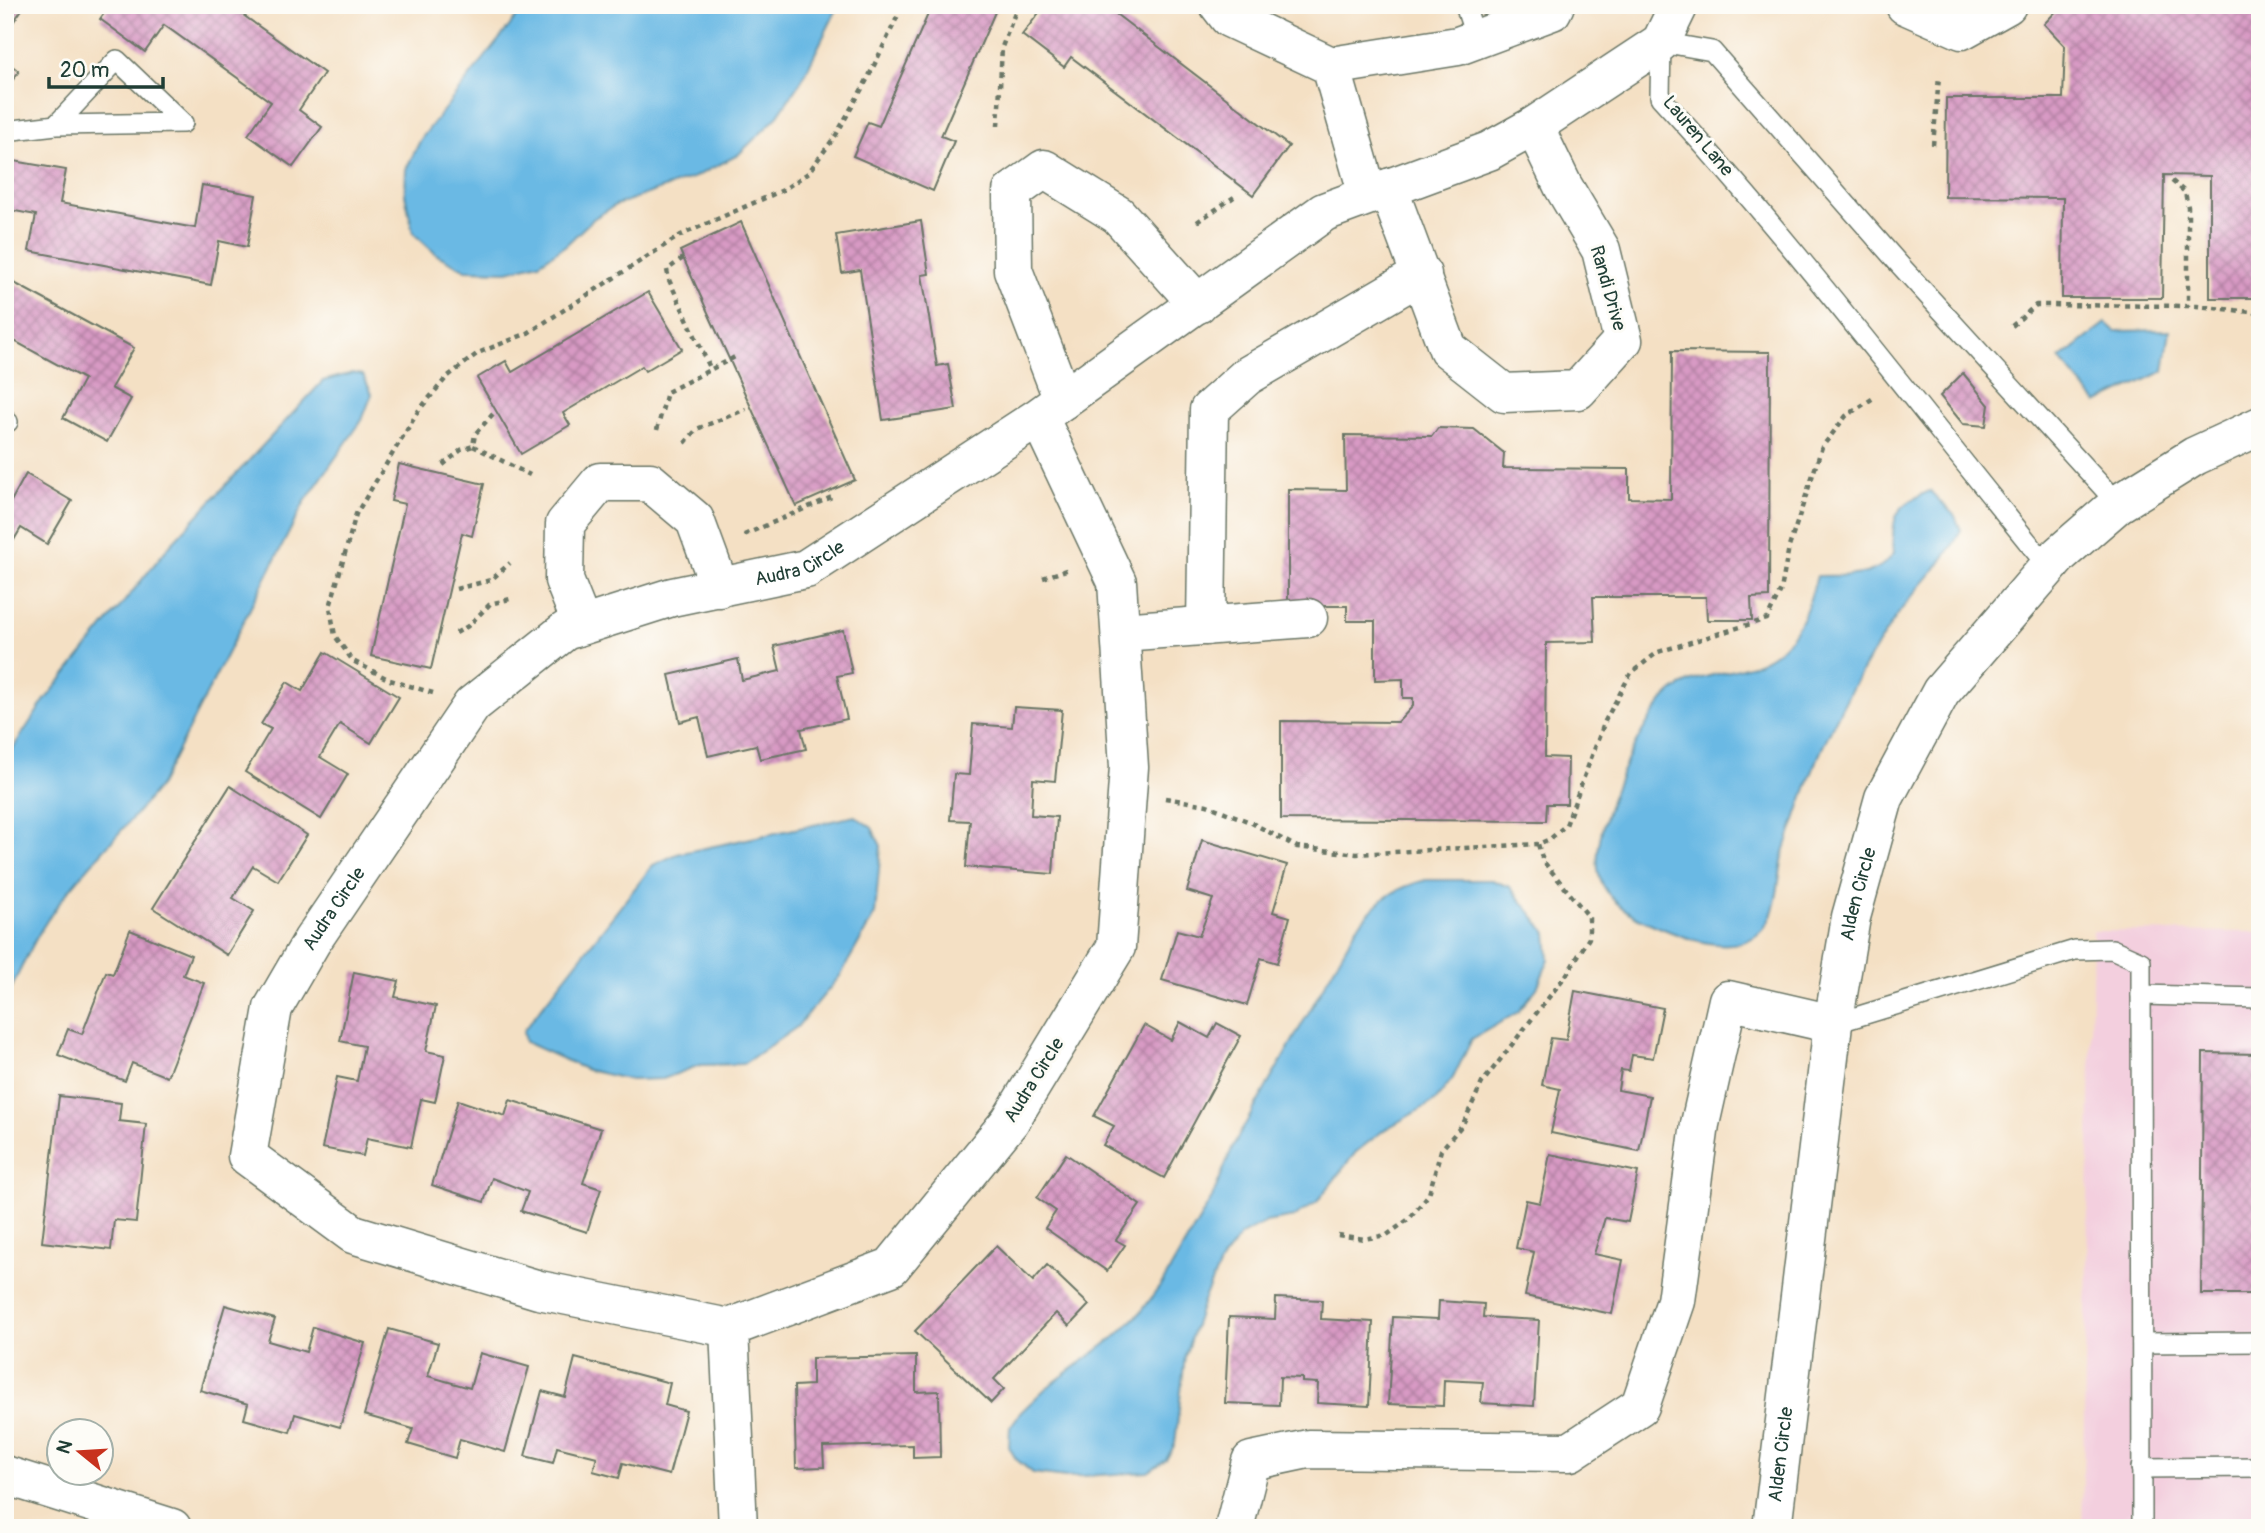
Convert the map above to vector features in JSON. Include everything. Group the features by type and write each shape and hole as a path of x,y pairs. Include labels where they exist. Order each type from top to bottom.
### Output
{"street":[{"path":"1219,5 1229,18 1331,66 1458,46 1470,22 1552,11 1555,5"},
{"path":"1198,304 1118,215 1044,169 1012,192 1013,270 1051,408 1198,304 1324,212 1489,151 1534,126 1661,42 1679,5"},
{"path":"1905,5 1962,30 2007,5"},
{"name":"Randi Drive","path":"1331,66 1378,192 1422,274 1448,349 1504,393 1578,390 1623,340 1601,250 1563,186 1534,126"},
{"path":"1206,626 1209,410 1247,376 1422,274"},
{"name":"Audra Circle","path":"1051,408 1117,582 1129,767 1116,947 1010,1121 891,1267 729,1328 539,1290 353,1234 247,1156 273,1008 312,942 472,705 565,631 582,625 672,597 806,569 1051,408"},
{"name":"Alden Circle","path":"1772,1528 1833,1024 1851,917 1884,798 1941,692 2049,568 2118,504 2195,456 2260,426"},
{"path":"582,625 564,580 565,524 600,482 650,482 695,520 720,588"},
{"path":"1121,632 1308,618"},
{"path":"1234,1528 1251,1461 1308,1449 1570,1452 1640,1406 1676,1301 1700,1124 1728,1000 1833,1024"},
{"path":"729,1328 738,1528"},
{"path":"5,1475 81,1513 172,1528"}],"lane":[{"path":"1661,42 1712,51 1899,264 2118,504"},
{"name":"Lauren Lane","path":"1661,42 1660,97 1737,183 1863,335 2049,568"},
{"path":"5,131 56,125 183,123 117,60 56,125"},
{"path":"1833,1024 2075,950 2112,949 2141,962 2142,1528"},
{"path":"2141,995 2260,998"},
{"path":"2142,1343 2260,1342"},
{"path":"2141,1468 2260,1467"}],"path":[{"path":"472,705 390,680 353,661 335,636 330,607 349,536 356,514 392,451 419,410 447,377 478,353 528,333 681,235 783,190 808,173 836,135 903,5"},
{"path":"998,126 1002,47 1018,5"},
{"path":"1933,145 1939,77"},
{"path":"2172,181 2185,192 2188,207 2188,306"},
{"path":"1197,222 1234,197"},
{"path":"683,258 667,270 669,280 711,370"},
{"path":"2012,327 2036,306 2188,306 2260,313"},
{"path":"657,430 667,392 735,358"},
{"path":"1154,797 1206,805 1250,822 1297,847 1357,854 1538,845 1550,839 1566,825 1605,721 1631,673 1658,652 1767,619 1781,590 1796,524 1822,447 1846,416 1874,397"},
{"path":"685,443 697,429 746,409"},
{"path":"473,446 475,434 493,414"},
{"path":"443,465 461,450 473,446 530,475"},
{"path":"744,535 834,496"},
{"path":"456,589 491,580 510,563"},
{"path":"1043,578 1080,565"},
{"path":"456,633 468,626 490,604 514,598"},
{"path":"1338,1235 1364,1239 1387,1235 1409,1219 1429,1194 1441,1150 1463,1124 1482,1083 1567,974 1588,938 1589,917 1544,861 1538,845"},
{"path":"5,1525 13,1528"}],"shaded area":[{"path":"2093,931 2260,932 2260,1528 2082,1528"}],"water":[{"path":"526,5 839,5 803,78 776,118 738,155 695,177 616,205 593,219 566,245 539,263 508,271 466,270 437,255 413,233 405,194 406,169 421,139"},
{"path":"2106,323 2115,331 2170,330 2164,371 2097,403 2060,359"},
{"path":"353,373 363,375 372,394 362,420 304,503 160,785 54,911 31,948 5,1002 5,760 44,701 170,545 323,381"},
{"path":"1930,491 1955,516 1961,530 1948,552 1901,610 1869,658 1828,736 1805,790 1784,852 1773,911 1764,928 1752,938 1738,943 1706,942 1658,927 1622,907 1609,894 1600,878 1598,850 1611,800 1622,772 1649,721 1663,702 1676,689 1688,683 1755,664 1779,650 1799,626 1817,576 1860,574 1886,562 1894,553 1893,530 1898,513 1909,501"},
{"path":"855,816 872,828 881,846 875,914 840,976 797,1027 743,1064 700,1065 663,1079 631,1080 587,1070 525,1042 523,1031 653,865 677,854"},
{"path":"1426,880 1492,880 1510,887 1547,933 1549,959 1537,988 1518,1012 1472,1039 1453,1078 1435,1101 1384,1130 1356,1152 1317,1202 1294,1217 1266,1222 1241,1235 1223,1258 1204,1298 1185,1356 1175,1444 1166,1460 1148,1472 1066,1477 1033,1473 1016,1459 1009,1447 1010,1427 1045,1389 1114,1338 1141,1312 1163,1282 1212,1198 1233,1146 1357,927 1387,897 1404,887"}],"building":[{"path":"5,5 25,5 5,34"},
{"path":"110,5 229,5 324,73 299,110 322,127 293,167 248,135 271,102 164,25 145,52 100,19"},
{"path":"932,5 998,5 941,136 954,141 933,191 853,156 868,122 879,126"},
{"path":"1045,5 1104,5 1289,146 1253,195 1071,57 1064,67 1022,35"},
{"path":"2062,5 2260,5 2260,298 2210,298 2210,176 2164,175 2162,298 2062,298 2063,198 1945,197 1946,98 2063,98 2065,46 2044,24"},
{"path":"5,61 19,71 5,91"},
{"path":"14,161 66,170 60,203 195,228 202,185 256,195 247,247 219,241 211,285 29,251 36,215 5,209"},
{"path":"921,221 929,274 922,275 937,366 948,364 956,409 883,420 860,270 842,273 836,235"},
{"path":"741,222 855,480 796,506 680,251"},
{"path":"5,278 134,348 111,388 131,399 107,442 63,418 84,379 5,336"},
{"path":"648,292 682,349 645,371 642,366 563,413 570,425 521,454 477,378 506,361 512,372"},
{"path":"1672,351 1770,352 1769,597 1751,598 1752,620 1707,620 1706,597 1593,597 1595,642 1546,643 1545,757 1568,758 1567,804 1547,804 1546,821 1281,819 1281,721 1398,722 1413,706 1413,698 1403,698 1403,679 1375,680 1375,621 1347,621 1347,606 1288,606 1288,489 1346,490 1345,435 1432,436 1438,428 1474,429 1504,453 1503,468 1629,469 1629,498 1671,499"},
{"path":"1963,373 1989,405 1986,426 1963,424 1940,396"},
{"path":"399,464 484,484 472,536 462,533 431,669 371,656 405,504 391,501"},
{"path":"26,474 72,501 47,544 21,528 5,555 5,501 10,503"},
{"path":"843,630 852,673 837,676 847,719 801,729 806,749 760,759 756,745 708,756 699,717 680,722 669,675 738,659 742,680 780,671 774,646"},
{"path":"325,652 399,697 371,743 340,724 320,757 348,774 321,819 245,772 271,729 261,724 287,682 302,691"},
{"path":"1014,707 1062,710 1055,781 1033,779 1031,815 1057,817 1053,874 966,867 970,821 950,820 954,774 969,775 973,724 1012,727"},
{"path":"230,786 307,835 278,881 253,866 233,898 254,911 227,955 153,908"},
{"path":"1202,840 1287,865 1273,912 1290,917 1277,963 1261,958 1247,1005 1162,980 1177,930 1199,936 1213,899 1187,891"},
{"path":"130,930 191,955 183,975 204,983 167,1077 132,1063 125,1081 58,1055 68,1029 82,1034 106,972 113,974"},
{"path":"354,972 399,981 395,997 436,1006 426,1051 445,1055 435,1102 421,1099 411,1147 367,1138 363,1156 322,1148 337,1077 357,1081 364,1046 340,1041"},
{"path":"1575,991 1663,1008 1653,1058 1632,1055 1629,1071 1621,1070 1618,1090 1650,1096 1639,1151 1551,1133 1560,1089 1542,1085 1551,1038 1566,1040"},
{"path":"1180,1022 1209,1038 1217,1023 1241,1036 1164,1178 1103,1145 1114,1126 1094,1116 1144,1025 1171,1040"},
{"path":"2203,1053 2260,1054 2260,1294 2201,1294"},
{"path":"59,1096 121,1103 119,1121 146,1124 136,1222 114,1220 111,1250 42,1242"},
{"path":"458,1100 505,1116 510,1100 601,1129 583,1183 601,1189 587,1232 521,1211 528,1192 492,1178 484,1202 432,1185"},
{"path":"1066,1154 1140,1205 1116,1240 1125,1245 1107,1271 1045,1228 1056,1211 1037,1198"},
{"path":"1550,1154 1638,1172 1628,1222 1605,1218 1594,1254 1623,1260 1612,1314 1525,1296 1534,1252 1516,1248 1526,1200 1540,1203"},
{"path":"996,1246 1033,1281 1047,1265 1089,1305 1069,1326 1056,1313 994,1379 1004,1389 991,1403 915,1331"},
{"path":"1276,1298 1322,1300 1321,1319 1373,1322 1369,1406 1317,1403 1318,1383 1302,1382 1302,1378 1280,1377 1279,1405 1225,1403 1229,1317 1275,1319"},
{"path":"1439,1301 1484,1304 1483,1317 1539,1320 1534,1406 1481,1403 1483,1382 1444,1380 1443,1406 1388,1404 1393,1317 1438,1319"},
{"path":"225,1305 275,1319 268,1341 306,1352 313,1327 365,1343 340,1427 295,1414 290,1432 244,1419 248,1404 200,1390"},
{"path":"389,1329 438,1343 428,1376 470,1388 480,1353 529,1367 505,1452 460,1439 455,1458 408,1444 413,1429 364,1415"},
{"path":"916,1356 916,1392 939,1391 940,1457 913,1458 913,1445 823,1447 824,1467 796,1468 794,1386 812,1385 812,1358"},
{"path":"575,1358 670,1383 665,1405 686,1411 669,1475 623,1463 619,1478 593,1471 597,1457 557,1447 553,1463 525,1456 542,1391 565,1397"}]}
